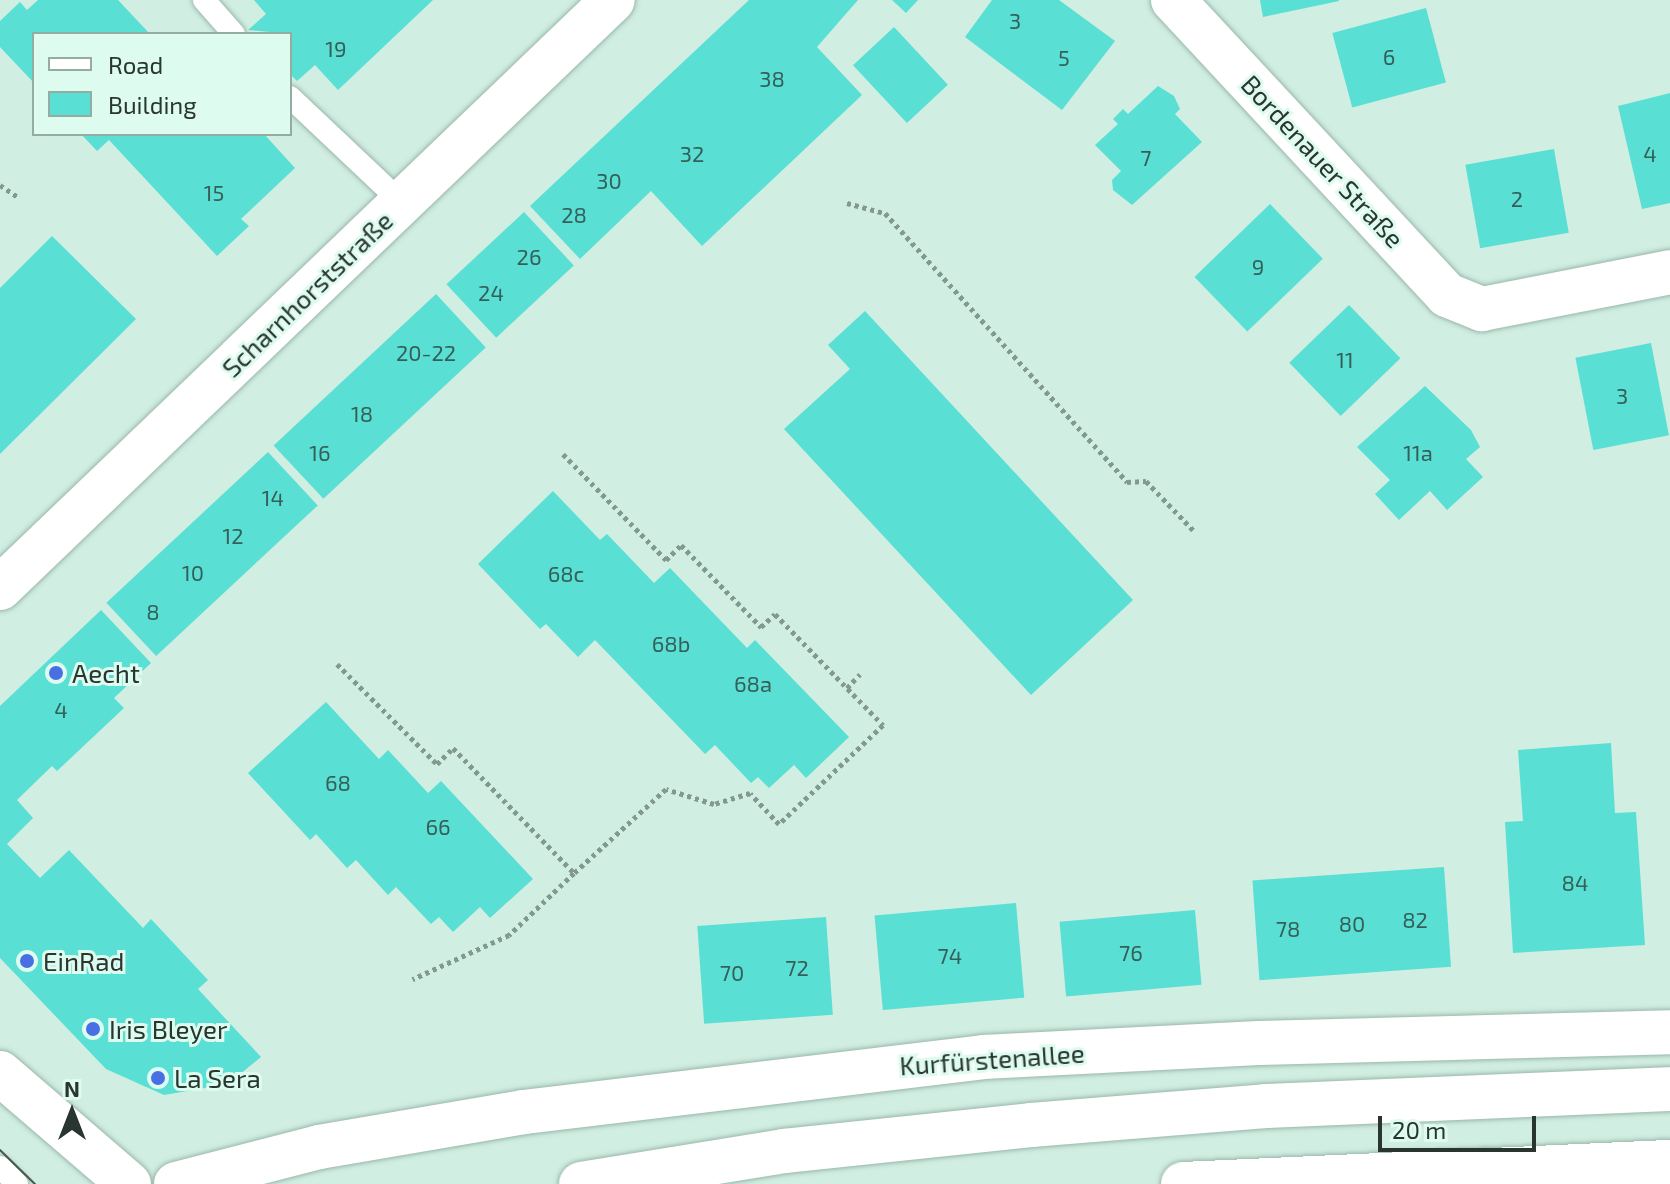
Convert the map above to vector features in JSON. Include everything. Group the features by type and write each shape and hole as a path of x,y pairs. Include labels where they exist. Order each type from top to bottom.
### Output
{"main road":[{"name":"Scharnhorststraße","path":"0,588 613,0"},
{"name":"Bordenauer Straße","path":"1173,0 1447,295 1482,309 1670,272"},
{"name":"Kurfürstenallee","path":"176,1184 319,1147 698,1087 983,1057 1259,1043 1670,1032"},
{"path":"0,1073 89,1166 129,1184"},
{"path":"581,1184 784,1151 1046,1124 1265,1106 1670,1089"},
{"name":"Kurfürstenallee","path":"272,1184 319,1147"},
{"path":"1183,1184 1670,1162"}],"lane":[{"path":"204,0 232,32"},
{"path":"292,99 402,203"},
{"path":"0,1167 17,1184"}],"path":[{"path":"0,185 18,197"},
{"path":"847,203 885,213 1127,482 1146,481 1193,530"},
{"path":"413,979 509,935 666,789 714,804 750,793 779,824 883,725 775,614 761,627 681,545 666,560 563,454"},
{"path":"337,664 437,764 453,748 574,873"},
{"path":"847,688 860,674"}],"building":[{"path":"38,0 118,0 148,32 32,32 32,81 0,47 0,21 20,2 27,10"},
{"path":"254,0 433,0 338,90 315,65 297,81 292,76 292,32 248,30 266,14"},
{"path":"749,0 858,0 817,47 862,95 702,246 651,191 580,259 530,206"},
{"path":"892,0 918,0 906,13"},
{"path":"992,0 1059,0 1115,41 1062,110 965,37"},
{"path":"1260,0 1339,0 1339,1 1263,17"},
{"path":"1426,8 1446,82 1352,107 1332,33"},
{"path":"894,27 948,85 907,123 853,65"},
{"path":"1158,86 1174,96 1180,109 1175,114 1202,142 1132,205 1113,190 1112,180 1121,171 1095,145 1118,124 1113,119 1123,109 1128,114"},
{"path":"1670,93 1670,203 1642,209 1618,106"},
{"path":"83,136 266,136 295,168 241,219 249,226 217,256 109,140 97,151"},
{"path":"1554,149 1569,233 1480,248 1465,165"},
{"path":"1270,204 1323,259 1247,332 1194,277"},
{"path":"524,212 574,265 496,338 446,284"},
{"path":"52,236 136,319 0,454 0,288"},
{"path":"436,294 486,347 323,499 274,445"},
{"path":"1349,305 1400,358 1341,416 1289,363"},
{"path":"865,311 1133,600 1031,695 784,429 850,369 828,345"},
{"path":"1651,343 1669,435 1593,450 1575,358"},
{"path":"1425,386 1471,430 1480,447 1466,459 1483,477 1447,510 1430,491 1399,520 1375,494 1390,480 1357,447"},
{"path":"268,452 318,505 156,656 106,603"},
{"path":"553,491 600,540 607,534 654,583 670,568 747,648 755,640 849,737 806,778 794,765 769,788 758,777 751,783 715,745 705,754 595,640 578,657 546,624 540,629 478,564"},
{"path":"101,610 151,663 114,698 124,708 57,771 52,766 17,800 33,818 7,844 40,878 69,850 143,928 151,919 208,980 198,989 261,1057 228,1084 164,1095 106,1069 0,958 0,706"},
{"path":"326,702 379,759 388,750 428,793 441,781 533,879 490,918 480,907 453,932 439,917 431,924 396,887 388,895 356,860 347,868 316,834 310,840 248,773"},
{"path":"1611,743 1615,813 1636,812 1645,945 1513,953 1505,822 1523,821 1518,750"},
{"path":"1444,867 1451,967 1259,980 1252,880"},
{"path":"1016,903 1024,998 883,1010 875,915"},
{"path":"1195,910 1202,985 1066,997 1060,922"},
{"path":"826,917 833,1015 704,1024 697,926"}],"tram line":[{"path":"0,1150 35,1184"}],"place":[{"name":"Aecht","path":"56,673"},
{"name":"EinRad","path":"27,961"},
{"name":"Iris Bleyer","path":"93,1029"},
{"name":"La Sera","path":"158,1078"}]}
